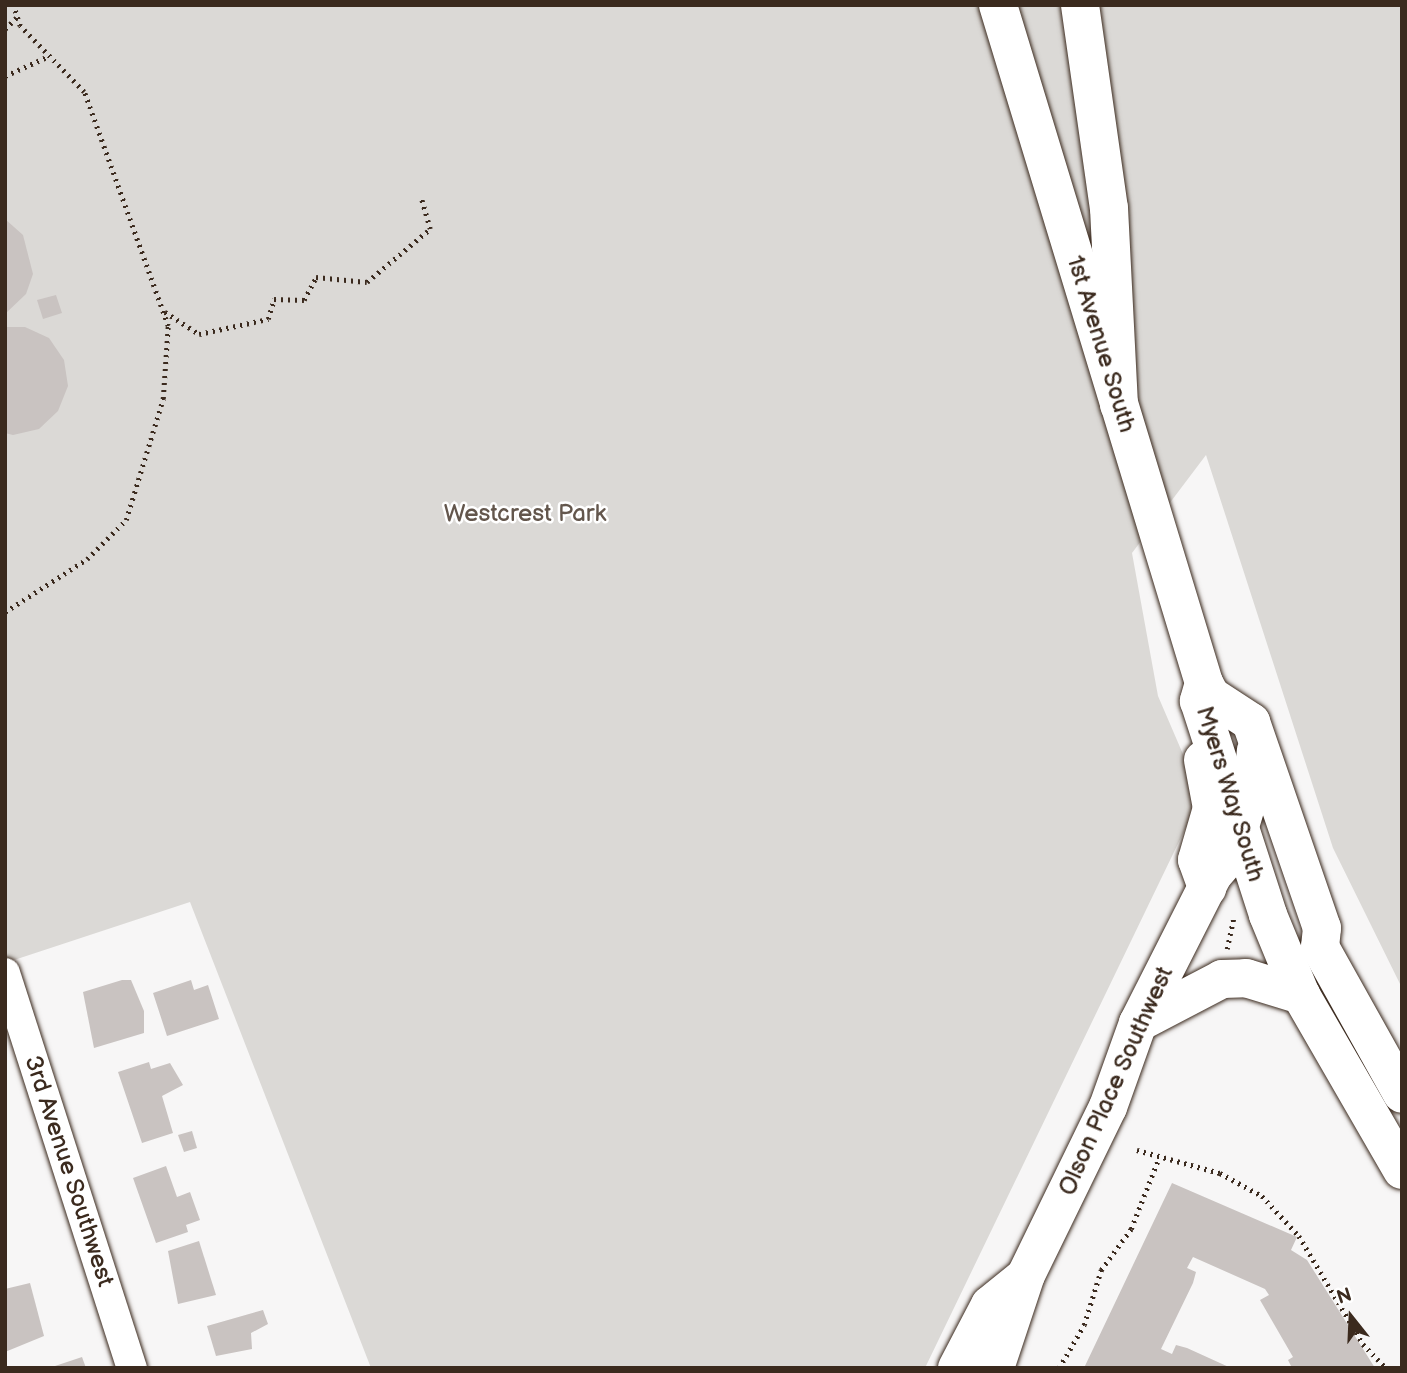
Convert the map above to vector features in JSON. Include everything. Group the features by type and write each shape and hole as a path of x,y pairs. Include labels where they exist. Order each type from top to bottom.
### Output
{"main road":[{"name":"1st Avenue South","path":"998,5 1204,698"},
{"path":"1080,5 1109,208 1119,405"},
{"name":"Myers Way South","path":"1402,1094 1320,947 1322,928 1251,722 1212,696 1204,698 1241,846 1301,995 1402,1170"},
{"path":"1204,698 1199,746 1212,808 1197,860 1222,895"},
{"name":"Olson Place Southwest","path":"995,1368 1026,1275 1108,1107 1138,1023 1222,895 1241,846 1253,783 1251,722"},
{"path":"1241,846 1273,875 1304,940 1320,947"},
{"path":"1138,1023 1222,979 1246,978 1301,995"},
{"name":"Olson Place Southwest","path":"957,1368 990,1305 1026,1275"}],"street":[{"name":"3rd Avenue Southwest","path":"5,973 132,1368"}],"path":[{"path":"5,612 87,559 125,520 163,399 164,312 84,92 48,55 17,17 13,5"},
{"path":"5,29 17,17"},
{"path":"5,76 48,55"},
{"path":"164,312 199,334 268,319 274,299 304,300 316,277 367,282 430,229 421,197"},
{"path":"1222,895 1224,960"},
{"path":"1138,1150 1158,1160 1200,1166 1262,1196 1299,1236 1363,1343 1386,1368"},
{"path":"1059,1368 1084,1325 1101,1270 1131,1228 1158,1160"}],"green space":[{"name":"Westcrest Park","path":"5,5 1402,5 1402,988 1333,848 1206,455 1132,553 1158,696 1201,796 925,1368 371,1368 190,902 5,963"}],"building":[{"path":"5,219 23,235 33,274 26,294 5,314"},
{"path":"56,295 62,313 43,319 37,300"},
{"path":"5,327 25,327 49,338 64,360 68,386 58,411 39,429 13,435 5,433"},
{"path":"122,980 131,980 144,1011 144,1033 94,1048 83,992"},
{"path":"191,980 194,990 208,985 219,1019 167,1036 153,993"},
{"path":"149,1062 151,1069 170,1063 183,1085 162,1096 173,1133 142,1143 118,1072"},
{"path":"192,1131 197,1148 184,1152 178,1135"},
{"path":"166,1166 177,1197 190,1192 200,1220 186,1225 188,1232 156,1243 133,1178"},
{"path":"1172,1183 1297,1237 1291,1250 1307,1260 1375,1368 1292,1368 1288,1360 1293,1357 1260,1300 1269,1295 1265,1289 1193,1257 1187,1268 1196,1272 1193,1283 1161,1349 1172,1354 1176,1345 1231,1368 1084,1368"},
{"path":"199,1241 216,1295 178,1304 168,1251"},
{"path":"30,1283 44,1336 5,1352 5,1289"},
{"path":"263,1310 268,1324 251,1333 252,1349 216,1356 207,1326"},
{"path":"82,1357 86,1368 52,1368 52,1367"}]}
